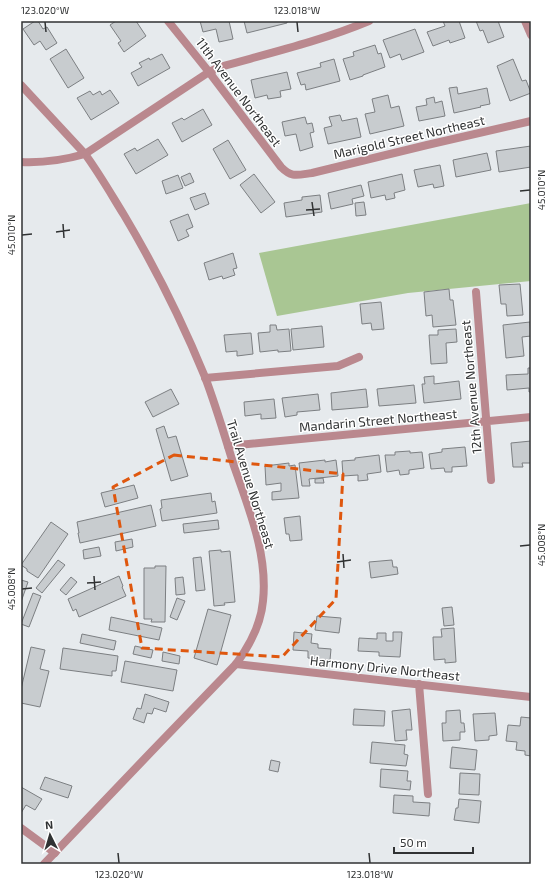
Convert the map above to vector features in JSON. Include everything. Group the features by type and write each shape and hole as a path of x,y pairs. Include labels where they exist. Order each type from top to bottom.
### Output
{"street":[{"name":"11th Avenue Northeast","path":"168,21 209,72 281,167 286,172 293,175"},
{"path":"21,162 55,160 84,154 209,72 220,67 326,37 369,21"},
{"path":"525,21 531,35"},
{"name":"Trail Avenue Northeast","path":"21,85 96,169 140,240 172,303 205,378 228,446 257,538 263,577 263,601 257,626 246,650 236,664 44,864"},
{"name":"Marigold Street Northeast","path":"293,175 312,173 531,121"},
{"name":"12th Avenue Northeast","path":"476,292 491,480"},
{"path":"205,378 338,366 359,357"},
{"name":"Mandarin Street Northeast","path":"228,446 531,418"},
{"name":"Harmony Drive Northeast","path":"236,664 531,697"},
{"path":"419,684 428,794"},
{"path":"21,828 55,853"}],"highlighted area":[{"path":"174,455 343,474 336,599 282,657 142,648 113,487"}],"green space":[{"path":"531,203 531,281 408,293 277,316 259,253"}],"building":[{"path":"35,21 38,21 43,29 47,27 57,43 46,50 40,41 34,45 23,29"},
{"path":"116,21 136,21 146,36 124,52 118,43 121,41 110,25"},
{"path":"200,21 229,21 233,39 219,42 216,29 203,32"},
{"path":"244,21 287,21 287,23 247,33"},
{"path":"443,21 459,21 465,38 450,43 449,40 433,46 427,32 445,26"},
{"path":"476,21 498,21 504,37 488,43 483,30 480,31"},
{"path":"415,29 424,52 402,60 400,54 390,58 383,40"},
{"path":"375,45 378,54 381,53 385,67 350,80 343,59 354,56 353,52"},
{"path":"66,49 84,78 68,88 50,59"},
{"path":"162,54 170,68 138,86 131,73 142,67 139,63 149,58 150,60"},
{"path":"334,59 340,81 306,90 305,84 301,85 297,73 321,67 320,63"},
{"path":"513,59 522,81 526,80 531,93 510,101 497,66"},
{"path":"287,72 291,89 280,91 281,97 268,99 267,95 255,98 251,80"},
{"path":"457,87 458,94 487,88 490,104 454,113 449,88"},
{"path":"110,90 119,103 91,120 77,98 90,91 93,95 100,91 102,95"},
{"path":"388,95 391,108 399,106 404,126 370,134 365,114 375,112 372,99"},
{"path":"434,97 435,103 442,101 445,116 419,121 416,107 427,105 426,99"},
{"path":"203,109 212,125 182,142 172,123 182,118 184,120"},
{"path":"340,115 342,121 357,118 361,137 328,144 324,128 332,126 329,117"},
{"path":"305,117 307,124 312,123 314,132 310,133 313,147 300,151 296,134 285,136 282,122"},
{"path":"158,139 168,155 136,174 124,154 135,148 137,151"},
{"path":"228,140 246,170 230,179 213,149"},
{"path":"531,146 531,167 499,172 496,151"},
{"path":"487,153 491,170 456,177 453,160"},
{"path":"440,165 444,186 434,188 433,184 418,187 414,170"},
{"path":"190,173 194,182 185,186 181,177"},
{"path":"254,174 275,202 261,213 240,185"},
{"path":"402,174 405,190 394,193 395,198 386,200 385,195 371,198 368,182"},
{"path":"178,175 183,188 166,194 162,181"},
{"path":"361,185 364,196 352,199 353,204 331,209 328,193"},
{"path":"205,193 209,204 195,210 190,198"},
{"path":"320,195 322,212 286,217 284,203 302,200 302,197"},
{"path":"364,202 366,215 356,216 355,203"},
{"path":"188,214 193,227 186,230 189,236 178,241 170,221"},
{"path":"233,253 237,268 233,269 235,275 223,279 222,276 209,280 204,263"},
{"path":"520,284 523,315 507,316 506,304 501,304 499,285"},
{"path":"449,289 450,300 453,300 456,325 433,327 432,315 426,316 424,292"},
{"path":"381,302 384,329 372,330 371,323 362,324 360,304"},
{"path":"530,322 531,336 522,337 524,356 506,358 503,325"},
{"path":"270,325 276,325 277,330 289,329 291,351 278,352 278,350 260,352 258,333 270,332"},
{"path":"322,326 324,347 293,350 291,329"},
{"path":"456,329 457,342 446,343 447,363 431,364 429,335 438,335 438,330"},
{"path":"251,333 253,354 237,356 237,351 226,352 224,335"},
{"path":"528,368 531,368 531,392 529,392 529,388 507,390 506,375 528,374"},
{"path":"434,376 434,384 459,381 461,399 424,403 422,384 425,384 424,377"},
{"path":"414,385 416,403 379,406 377,389"},
{"path":"171,389 179,404 153,417 145,402"},
{"path":"366,389 368,407 332,410 331,393"},
{"path":"318,394 320,410 297,412 297,415 285,417 282,398"},
{"path":"274,399 276,418 261,419 261,414 245,416 244,402"},
{"path":"164,426 168,438 176,436 188,476 171,481 156,429"},
{"path":"531,441 531,463 522,463 523,467 513,467 511,443"},
{"path":"465,447 467,466 452,467 452,472 445,472 444,468 431,469 429,454 442,452 442,449"},
{"path":"410,451 410,453 422,452 424,468 409,470 409,474 400,475 399,470 387,472 385,455 395,455 395,452"},
{"path":"379,455 381,472 367,474 368,480 358,481 358,475 343,476 342,461"},
{"path":"325,460 325,462 336,460 338,476 309,479 310,486 302,486 299,463"},
{"path":"289,463 289,466 295,465 299,498 272,500 272,492 281,491 281,483 266,485 265,466"},
{"path":"323,478 324,483 315,483 315,479"},
{"path":"134,485 138,498 105,507 101,493"},
{"path":"211,493 212,502 215,501 217,513 162,521 160,509 162,508 161,500"},
{"path":"151,505 156,526 80,543 77,522"},
{"path":"300,516 302,540 290,541 289,534 286,534 284,518"},
{"path":"218,520 219,529 184,533 183,524"},
{"path":"51,522 68,534 38,578 21,565"},
{"path":"132,539 133,547 116,551 115,542"},
{"path":"99,547 101,556 84,559 83,550"},
{"path":"221,550 221,552 230,551 235,602 214,606 209,551"},
{"path":"201,557 205,590 196,591 193,558"},
{"path":"58,560 65,565 42,593 36,588"},
{"path":"392,560 393,567 397,567 398,574 371,578 369,562"},
{"path":"155,566 166,566 165,622 151,622 152,619 144,619 144,568 155,568"},
{"path":"119,576 126,596 79,617 76,609 73,611 68,599"},
{"path":"71,577 77,582 66,595 60,590"},
{"path":"183,577 185,594 176,595 175,578"},
{"path":"21,580 28,582 21,602"},
{"path":"33,593 41,596 29,627 21,624"},
{"path":"177,598 185,601 177,620 170,617"},
{"path":"452,607 454,625 444,626 442,608"},
{"path":"208,609 231,615 217,665 194,658"},
{"path":"317,616 341,618 339,633 315,630"},
{"path":"111,617 162,628 159,640 109,630"},
{"path":"454,628 456,662 445,663 445,659 434,660 433,637 442,637 441,629"},
{"path":"294,632 312,634 311,643 318,644 318,648 331,649 330,660 308,658 308,651 293,650"},
{"path":"393,632 402,632 400,657 379,656 379,652 358,651 359,638 377,639 377,633 386,633 386,641 393,641"},
{"path":"82,634 116,641 114,650 80,643"},
{"path":"135,646 153,650 151,658 133,654"},
{"path":"31,647 45,650 40,669 49,671 40,707 21,703 21,689"},
{"path":"63,648 118,656 116,671 112,671 112,676 60,669"},
{"path":"163,652 180,656 179,664 162,661"},
{"path":"125,661 177,670 173,691 121,682"},
{"path":"145,694 169,702 166,712 154,708 152,714 147,713 144,723 133,719 137,708 141,709"},
{"path":"354,709 385,711 384,726 353,725"},
{"path":"410,709 412,730 406,730 407,740 395,741 392,711"},
{"path":"460,710 461,723 464,723 465,732 460,732 460,740 443,741 442,723 446,723 446,711"},
{"path":"495,713 497,735 489,736 489,740 475,741 473,714"},
{"path":"521,717 531,718 531,756 525,755 525,751 516,750 517,742 506,741 508,725 520,726"},
{"path":"372,742 405,745 404,754 408,755 406,766 370,763"},
{"path":"452,747 477,750 475,770 450,768"},
{"path":"271,760 280,762 278,772 269,770"},
{"path":"381,769 408,771 407,781 411,781 410,790 380,787"},
{"path":"460,773 480,774 479,795 459,794"},
{"path":"45,777 72,786 68,798 40,789"},
{"path":"21,787 42,799 35,810 26,805 21,813"},
{"path":"394,795 413,796 413,802 430,803 429,816 393,813"},
{"path":"459,799 481,801 479,823 454,820"}]}
